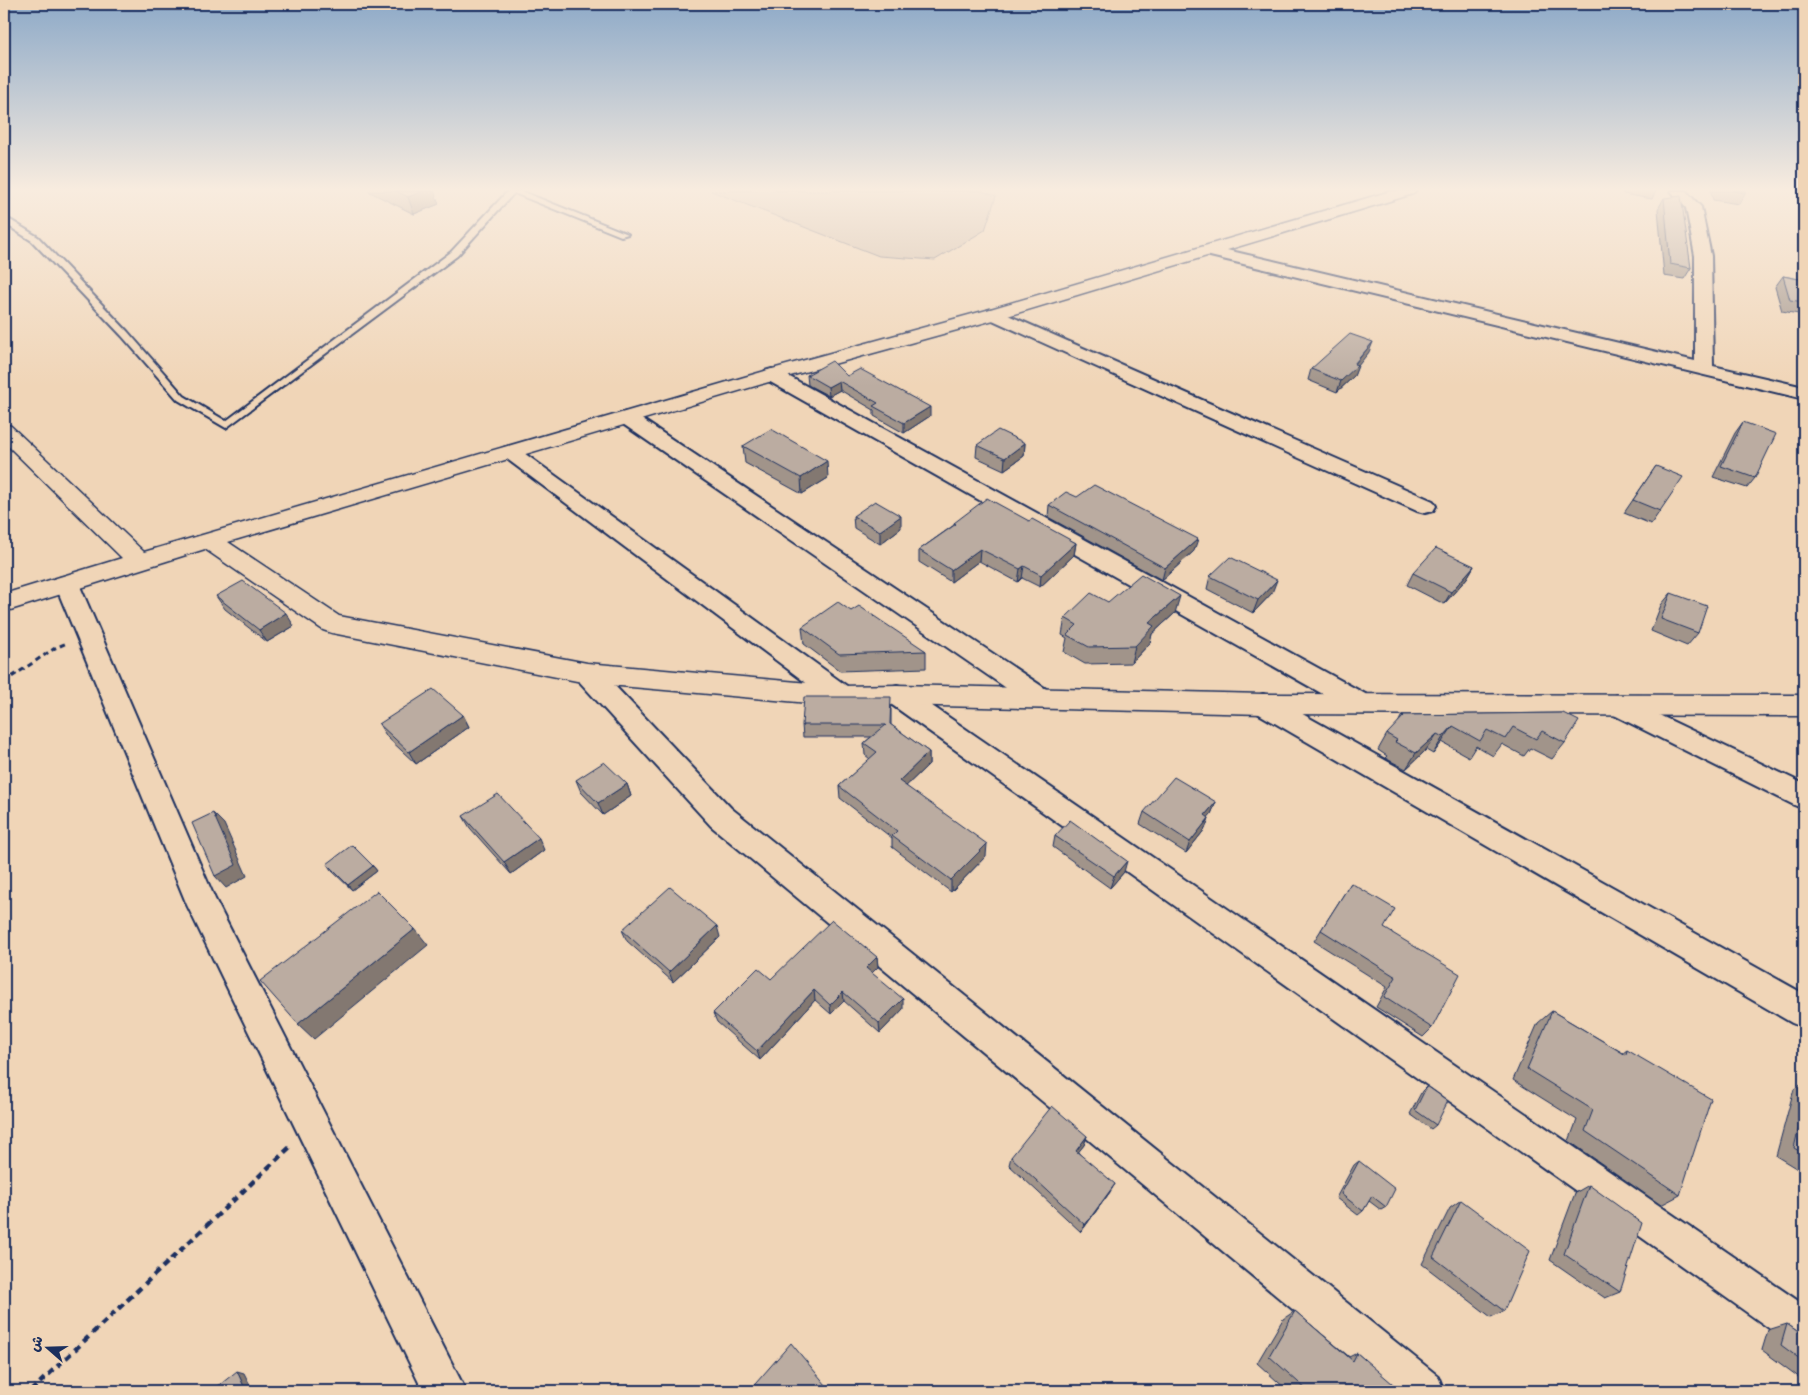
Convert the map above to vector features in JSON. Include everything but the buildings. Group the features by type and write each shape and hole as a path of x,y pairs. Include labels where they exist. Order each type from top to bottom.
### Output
{"street":[{"path":"4,603 208,540 772,375 994,314 1193,256"},
{"path":"1231,256 1804,393"},
{"path":"1703,256 1704,369"},
{"path":"994,314 1425,506"},
{"path":"772,375 1360,703"},
{"path":"627,418 1040,698"},
{"path":"4,430 140,562"},
{"path":"510,452 842,696"},
{"path":"208,540 332,624 587,672 842,696 897,695 1262,704 1804,706"},
{"path":"67,584 202,905 445,1391"},
{"path":"587,672 721,817 1423,1391"},
{"path":"897,695 1804,1329"},
{"path":"1262,704 1804,1012"},
{"path":"1617,705 1804,797"}],"lane":[{"path":"51,256 125,334 181,398 226,426 451,256"}],"path":[{"path":"4,682 55,648 88,634"},
{"path":"31,1391 312,1126"}],"shaded area":[{"path":"880,256 942,256 935,260"}]}
